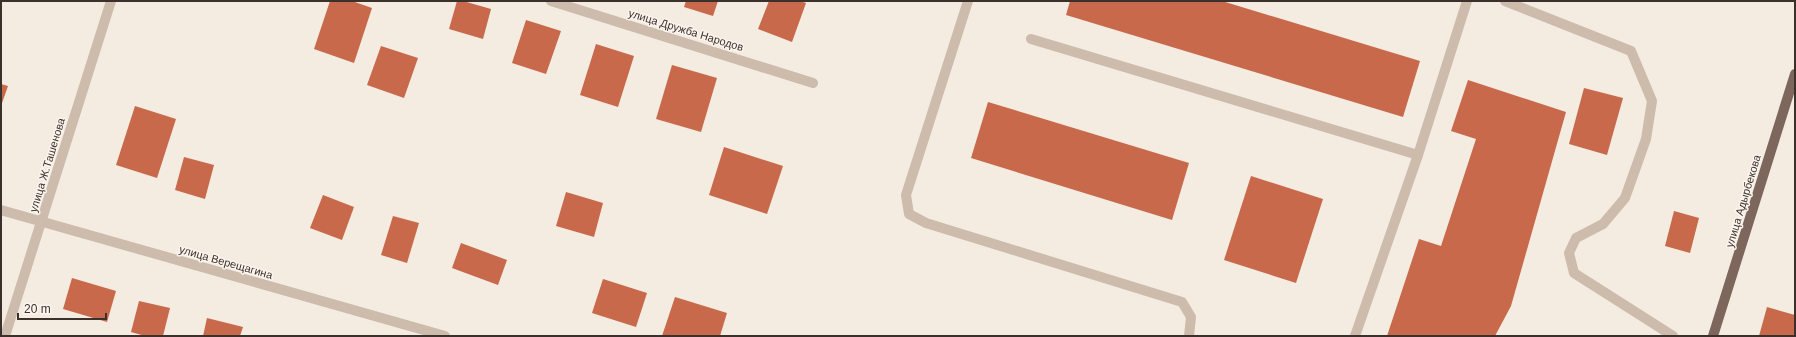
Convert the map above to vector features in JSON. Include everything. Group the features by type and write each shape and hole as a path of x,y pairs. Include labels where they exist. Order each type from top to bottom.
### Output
{"main road":[{"name":"улица Адырбекова","path":"1713,336 1795,74"}],"street":[{"name":"улица Ж.Ташенова","path":"5,336 111,1"},
{"name":"улица Дружба Народов","path":"551,1 813,83"},
{"path":"968,1 906,195 909,214 926,223 1182,302 1191,317 1189,336"},
{"path":"1355,336 1418,155 1467,1"},
{"path":"1505,1 1631,51 1652,101 1646,139 1625,198 1603,224 1576,238 1569,253 1574,272 1673,336"},
{"path":"1031,39 1418,155"},
{"name":"улица Верещагина","path":"1,210 445,336"}],"building":[{"path":"330,1 352,1 372,8 354,63 314,49"},
{"path":"457,1 463,1 491,9 483,39 449,29"},
{"path":"686,1 718,1 713,16 684,7"},
{"path":"769,1 800,1 806,3 792,42 758,29"},
{"path":"1070,1 1222,1 1420,61 1403,117 1066,15"},
{"path":"526,20 561,31 546,74 512,63"},
{"path":"596,44 634,56 618,107 580,95"},
{"path":"381,46 418,58 404,98 367,85"},
{"path":"672,65 717,78 701,132 656,119"},
{"path":"1468,80 1566,112 1511,306 1495,336 1387,336 1419,239 1441,246 1476,139 1451,131"},
{"path":"1,84 8,86 1,106"},
{"path":"1584,88 1623,98 1607,155 1569,144"},
{"path":"988,102 1189,163 1172,220 971,158"},
{"path":"135,106 176,119 157,178 116,165"},
{"path":"724,147 783,166 767,214 709,195"},
{"path":"184,157 214,165 205,199 175,190"},
{"path":"1251,176 1323,199 1296,283 1224,260"},
{"path":"566,192 603,203 594,237 556,226"},
{"path":"323,195 354,207 342,240 310,228"},
{"path":"1674,211 1699,218 1690,253 1665,246"},
{"path":"393,216 419,223 407,263 381,255"},
{"path":"461,243 507,260 498,285 452,268"},
{"path":"72,278 116,291 107,322 63,309"},
{"path":"603,279 647,293 636,327 592,313"},
{"path":"675,297 727,313 720,336 662,336"},
{"path":"139,301 170,308 163,336 145,336 131,332"},
{"path":"1767,307 1795,315 1795,336 1759,336"},
{"path":"207,318 243,327 240,336 203,336"}]}
